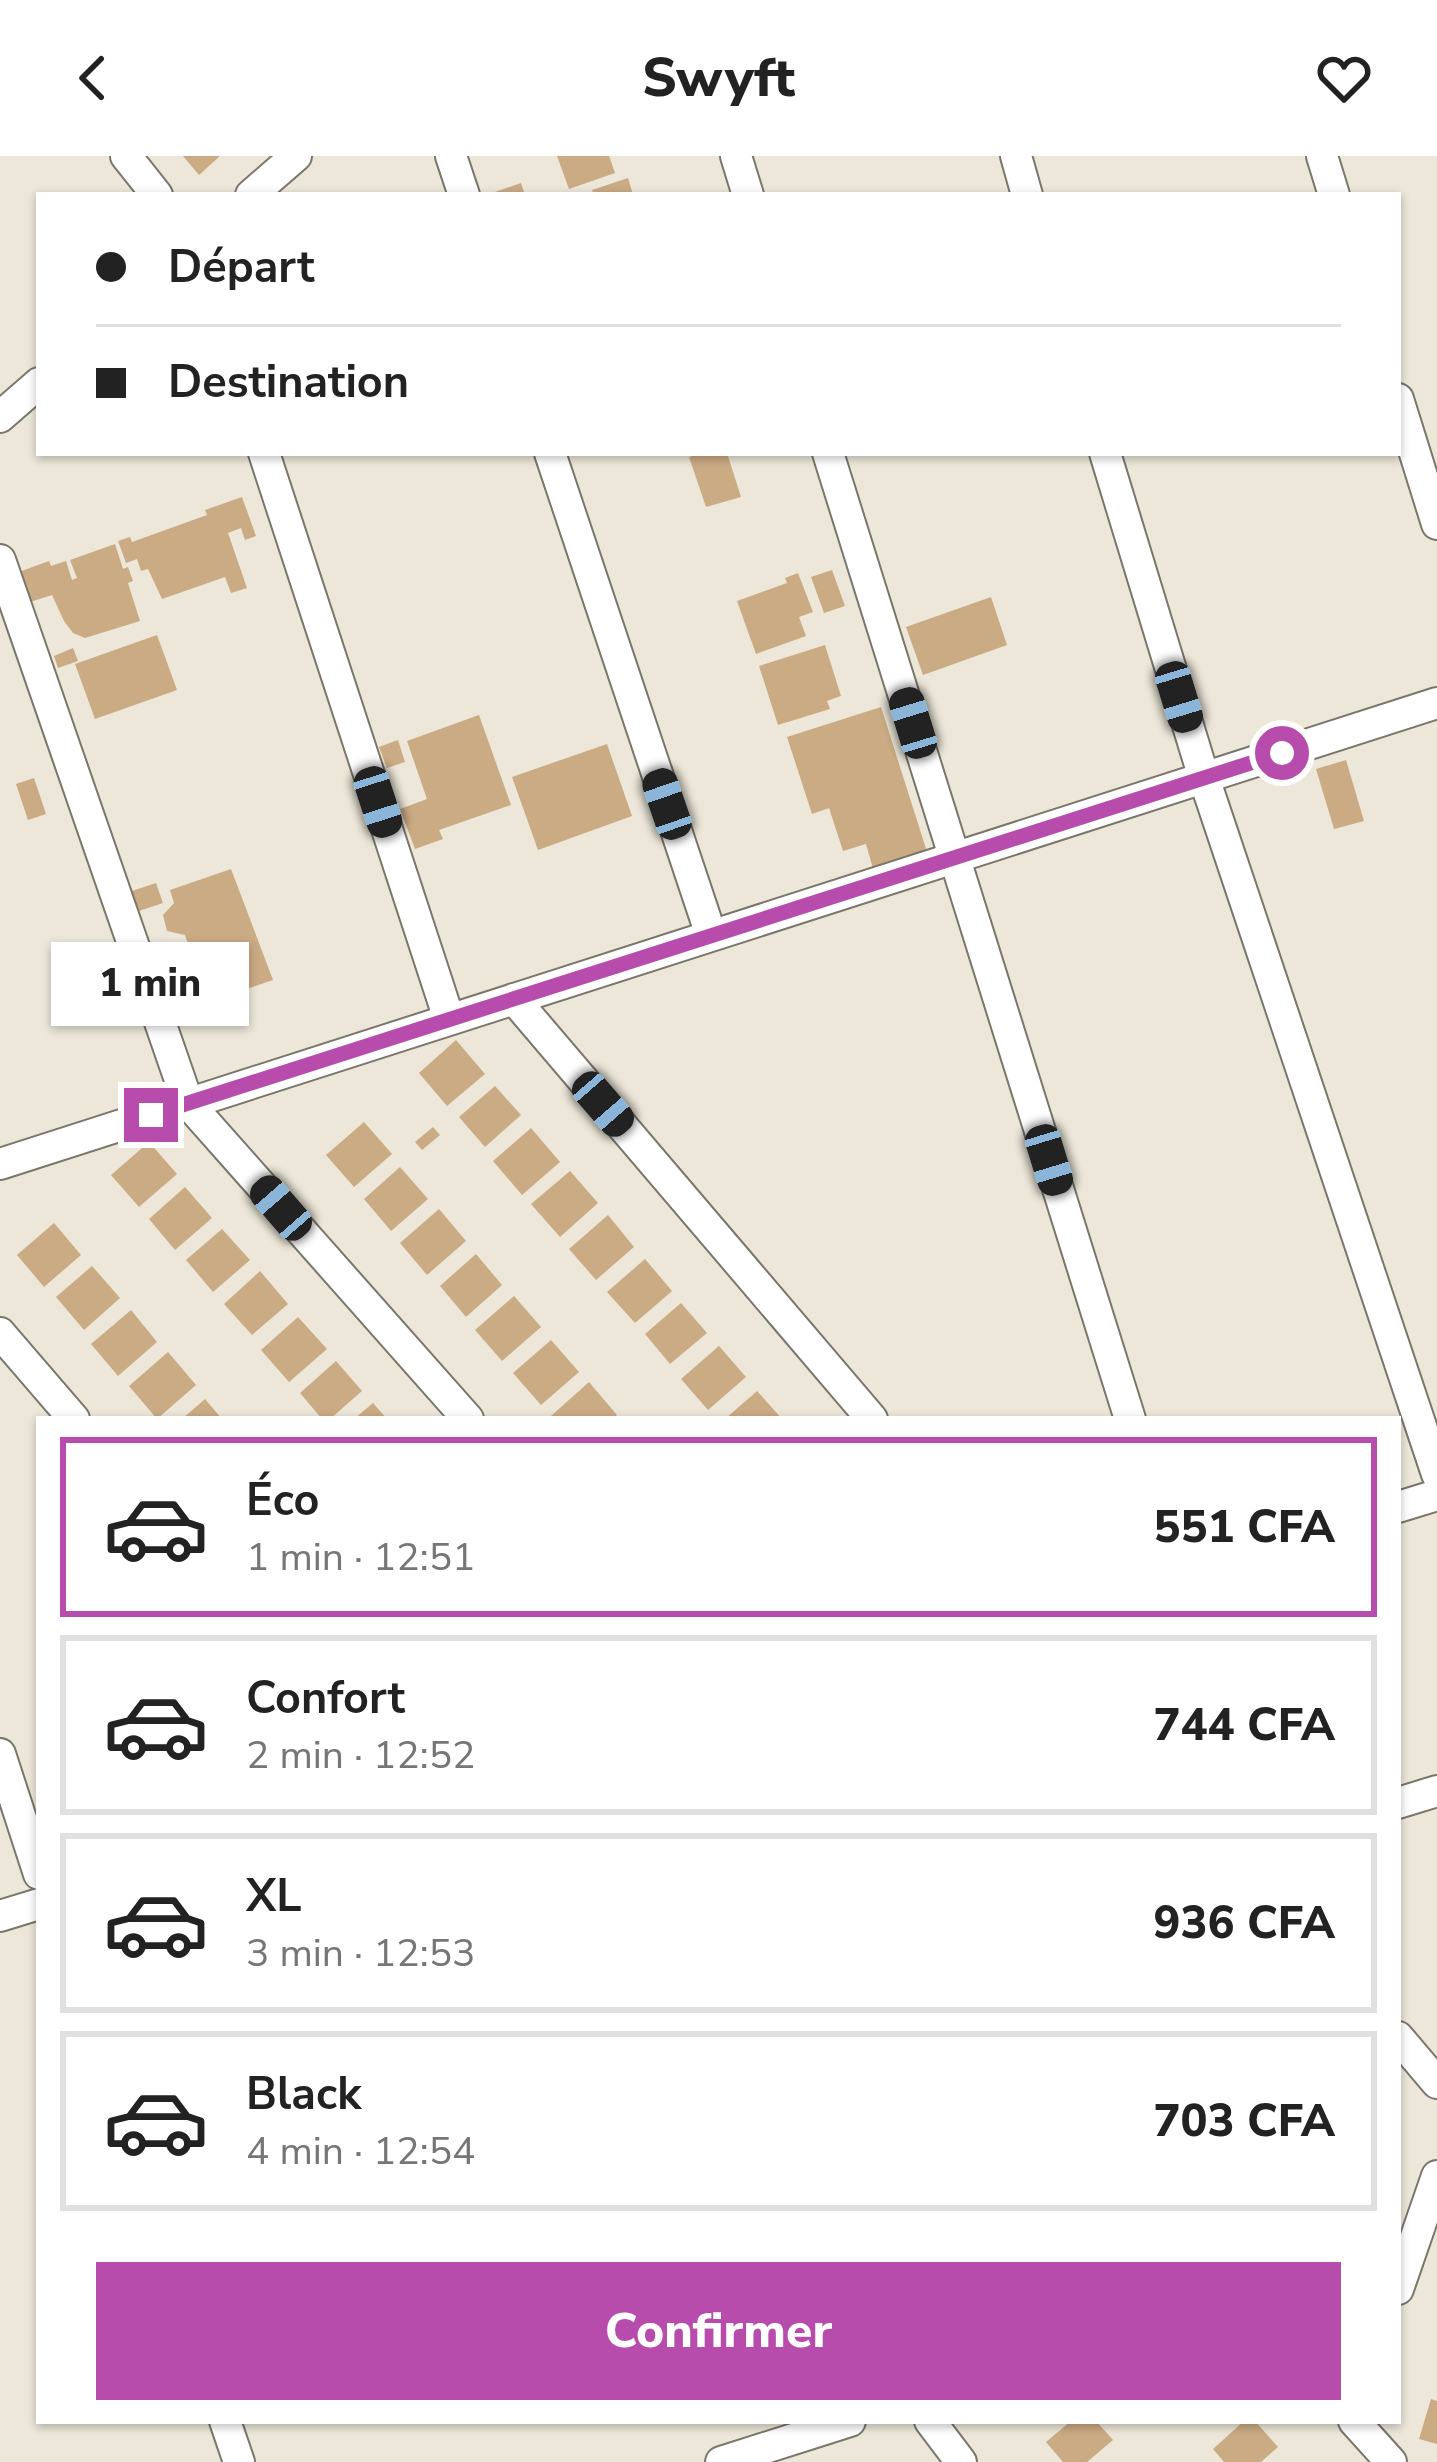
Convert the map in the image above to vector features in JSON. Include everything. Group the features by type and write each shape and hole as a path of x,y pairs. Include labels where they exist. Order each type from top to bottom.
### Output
{"street":[{"path":"126,156 155,192"},
{"path":"254,192 296,156"},
{"path":"451,156 463,192"},
{"path":"736,156 747,192"},
{"path":"1016,156 1026,192"},
{"path":"1322,156 1333,192"},
{"path":"0,417 36,386"},
{"path":"1401,409 1437,524"},
{"path":"265,456 449,1019"},
{"path":"551,456 711,935"},
{"path":"830,456 1129,1416"},
{"path":"1107,456 1204,778 1437,1474"},
{"path":"0,560 188,1103 465,1416"},
{"path":"0,1164 1437,703"},
{"path":"514,999 869,1416"},
{"path":"0,1333 71,1416"},
{"path":"1401,1507 1437,1495"},
{"path":"0,1754 36,1865"},
{"path":"1401,1802 1437,1791"},
{"path":"0,1916 36,1905"},
{"path":"1401,2041 1437,2084"},
{"path":"1401,2280 1437,2176"},
{"path":"226,2424 239,2462"},
{"path":"721,2462 841,2424"},
{"path":"931,2424 961,2462"},
{"path":"1357,2424 1391,2462"}],"building":[{"path":"183,156 220,156 199,175"},
{"path":"557,156 609,156 615,173 569,189"},
{"path":"628,178 632,192 593,192"},
{"path":"521,183 524,192 495,192"},
{"path":"728,456 741,497 706,507 689,457"},
{"path":"242,497 256,536 245,540 241,528 228,533 247,588 231,593 225,577 162,599 148,569 141,571 137,559 126,563 118,541 130,537 132,542"},
{"path":"115,544 123,569 128,567 133,581 128,583 140,621 85,638 73,633 52,595 27,603 16,573 49,561 51,566 66,561 72,580 77,578 70,560"},
{"path":"832,570 845,606 824,613 811,577"},
{"path":"798,573 813,612 799,617 806,636 756,654 737,601 787,583 785,578"},
{"path":"991,597 1007,645 923,675 906,627"},
{"path":"157,635 177,690 95,719 75,664"},
{"path":"825,645 841,696 827,701 830,709 778,725 759,666"},
{"path":"73,648 78,661 58,668 54,656"},
{"path":"881,707 928,855 874,872 866,844 843,851 829,808 812,814 787,737"},
{"path":"479,715 511,805 439,830 443,839 415,849 400,809 427,799 407,741"},
{"path":"398,740 405,762 387,768 379,747"},
{"path":"607,744 632,816 538,850 512,777"},
{"path":"1346,760 1364,821 1334,829 1316,769"},
{"path":"34,778 46,814 28,820 16,784"},
{"path":"231,869 273,980 220,998 214,976 200,981 185,935 167,931 163,915 174,903 170,890"},
{"path":"156,883 163,903 130,914 123,894"},
{"path":"456,1040 485,1074 447,1106 419,1073"},
{"path":"495,1086 521,1115 485,1147 459,1117"},
{"path":"364,1122 392,1154 354,1187 326,1155"},
{"path":"433,1127 440,1135 422,1150 415,1142"},
{"path":"531,1128 560,1162 522,1195 493,1161"},
{"path":"149,1142 177,1174 139,1207 111,1175"},
{"path":"400,1167 428,1199 391,1231 364,1199"},
{"path":"570,1171 598,1203 560,1237 531,1204"},
{"path":"185,1187 212,1218 175,1250 149,1219"},
{"path":"439,1209 466,1241 427,1275 400,1243"},
{"path":"608,1215 634,1247 596,1280 569,1249"},
{"path":"54,1223 81,1255 44,1287 17,1255"},
{"path":"222,1229 250,1260 213,1292 186,1260"},
{"path":"476,1254 502,1285 466,1317 440,1286"},
{"path":"645,1259 672,1291 635,1323 607,1292"},
{"path":"92,1266 120,1298 84,1330 56,1297"},
{"path":"260,1271 288,1304 252,1335 224,1304"},
{"path":"514,1296 541,1327 502,1361 475,1330"},
{"path":"681,1303 707,1333 670,1364 645,1334"},
{"path":"131,1310 157,1342 118,1376 91,1344"},
{"path":"298,1317 327,1349 289,1382 261,1350"},
{"path":"551,1340 579,1372 541,1405 513,1373"},
{"path":"719,1346 746,1377 708,1410 681,1379"},
{"path":"168,1352 196,1385 160,1416 154,1416 129,1386"},
{"path":"336,1361 362,1391 333,1416 319,1416 300,1393"},
{"path":"589,1382 617,1415 616,1416 551,1416"},
{"path":"757,1391 779,1416 728,1416"},
{"path":"205,1399 219,1416 185,1416"},
{"path":"373,1403 384,1416 358,1416"},
{"path":"1431,2399 1437,2401 1437,2444 1419,2439"},
{"path":"1067,2424 1099,2424 1113,2440 1087,2462 1063,2462 1046,2442"},
{"path":"1241,2424 1258,2424 1278,2447 1261,2462 1224,2462 1213,2449"}],"route":[{"path":"151,1115 1282,753"}]}
